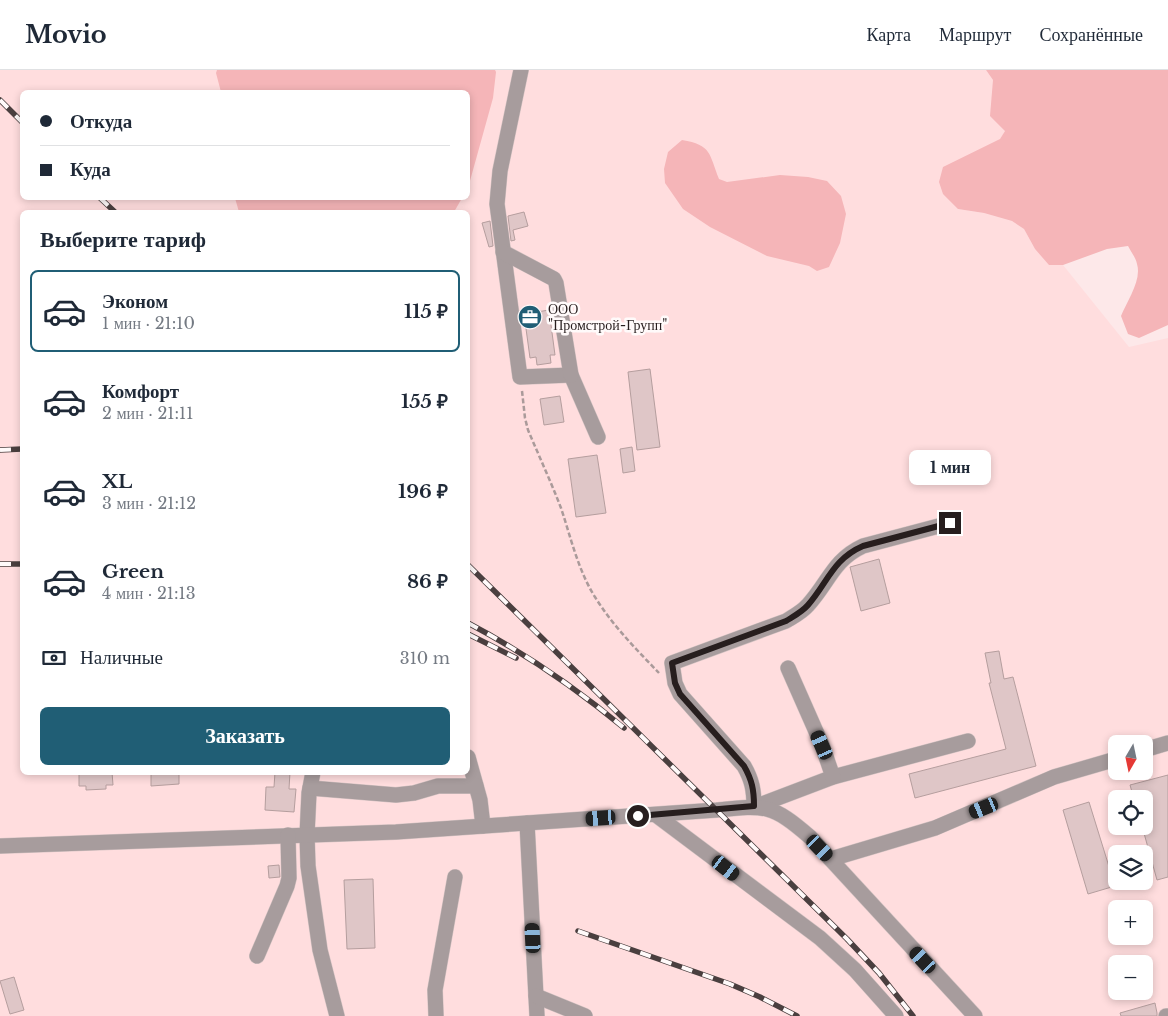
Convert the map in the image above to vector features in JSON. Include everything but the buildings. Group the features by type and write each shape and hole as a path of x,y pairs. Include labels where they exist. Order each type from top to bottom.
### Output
{"street":[{"path":"521,70 497,192 502,252 520,376 571,375"},
{"path":"502,252 554,278 571,375 598,437"},
{"path":"754,806 754,791 744,766 680,694 675,683 672,663 786,621 798,614 808,606 841,560 851,551 863,546 950,523"},
{"path":"788,668 822,745 833,777"},
{"path":"0,846 396,832 656,815 754,806 833,777 968,741"},
{"path":"1153,747 1168,743"},
{"path":"831,859 935,828 1054,777 1108,760"},
{"path":"470,765 482,808 484,826"},
{"path":"337,1016 317,935 308,866 307,835 312,780 396,795 414,793 438,786 476,786"},
{"path":"754,806 770,809 792,821 831,859 975,1016"},
{"path":"656,815 820,938 855,970 896,1016"},
{"path":"527,823 537,1016"},
{"path":"257,956 287,886 289,878 288,836"},
{"path":"436,1016 435,990 455,877"},
{"path":"536,996 585,1016"}],"path":[{"path":"520,376 528,430 561,509 578,565 595,597 613,622 659,673"}],"shaded area":[{"path":"0,70 986,70 993,80 993,93 1005,131 958,209 984,213 1012,221 1024,229 1035,249 1049,264 1063,265 1129,347 1168,338 1168,1016 0,1016"},
{"path":"217,70 495,70 496,72 493,98 470,181 470,90 220,90"},
{"path":"986,70 1168,70 1168,325 1139,338 1128,334 1121,316 1136,284 1138,270 1136,260 1128,246 1107,249 1063,265 1049,265 1035,249 1024,229 1012,221 984,213 958,209 943,194 939,182 943,167 1000,139 1005,131 990,116 993,80"},
{"path":"682,140 692,142 704,148 711,157 719,179 727,182 780,175 808,177 827,181 841,196 846,214 840,243 829,267 817,271 809,266 767,256 710,227 683,209 665,183 664,169 668,152"},
{"path":"236,200 461,200 455,210 238,210"}],"railway":[{"path":"0,100 20,120"},
{"path":"102,200 113,210"},
{"path":"0,450 20,449"},
{"path":"0,564 20,564"},
{"path":"470,567 847,939 879,973 913,1016"},
{"path":"470,624 549,671 624,728"},
{"path":"470,635 516,658"},
{"path":"578,931 730,984 797,1016"}],"place":[{"name":"ООО \"Промстрой-Групп\"","path":"530,317"}],"route":[{"path":"638,816 754,806 754,791 744,766 680,694 675,683 672,663 786,621 798,614 808,606 841,560 851,551 863,546 950,523"}]}
